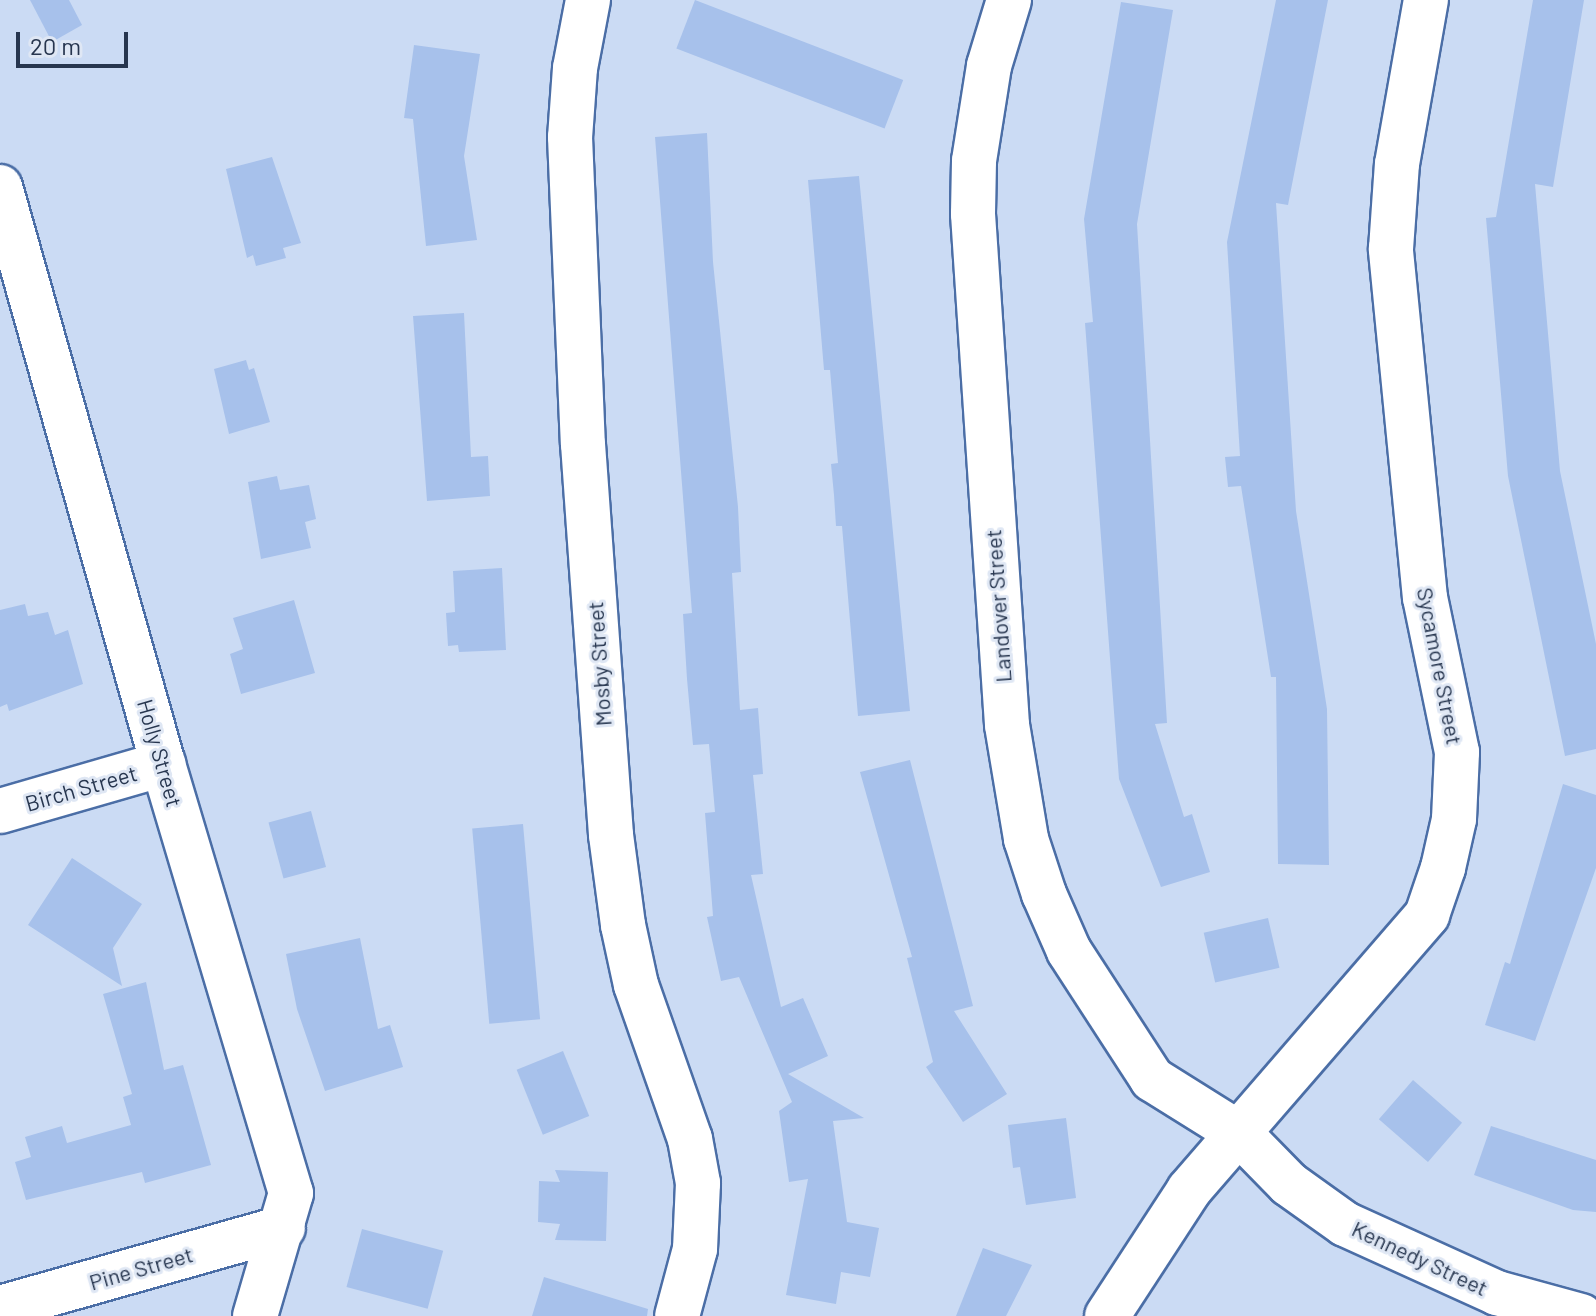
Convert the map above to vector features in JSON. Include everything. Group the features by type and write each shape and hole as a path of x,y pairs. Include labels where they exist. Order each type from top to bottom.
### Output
{"street":[{"name":"Mosby Street","path":"588,0 570,137 584,460 611,835 623,925 636,985 686,1125 698,1183 695,1249 677,1316"},
{"name":"Sycamore Street","path":"1107,1316 1189,1190 1427,915 1454,819 1457,752 1425,598 1391,249 1397,164 1426,0"},
{"name":"Landover Street","path":"1003,2 974,161 973,214 1007,725 1026,839 1069,951 1152,1079 1240,1134"},
{"name":"Holly Street","path":"0,187 16,317 163,764 291,1193 255,1316"},
{"name":"Birch Street","path":"0,811 163,764"},
{"name":"Kennedy Street","path":"1240,1134 1289,1184 1393,1250 1497,1293 1581,1316"},
{"name":"Pine Street","path":"0,1308 283,1228"}],"building":[{"path":"30,0 69,0 82,25 52,42"},
{"path":"695,0 903,80 885,128 676,49"},
{"path":"1276,0 1328,0 1288,205 1276,203 1296,511 1327,709 1329,865 1278,864 1276,677 1271,677 1241,486 1228,487 1225,457 1240,456 1227,242"},
{"path":"1533,0 1584,0 1553,187 1535,184 1560,471 1596,644 1596,749 1565,756 1508,476 1486,218 1496,217"},
{"path":"1121,2 1173,10 1137,224 1167,723 1155,724 1184,817 1192,814 1210,872 1161,887 1119,779 1085,323 1093,322 1084,219"},
{"path":"414,45 480,54 464,156 477,240 426,246 413,119 404,118"},
{"path":"707,133 713,262 738,507 741,572 732,573 740,710 758,708 763,774 753,775 763,874 751,875 781,1007 803,998 828,1056 788,1074 864,1118 833,1121 847,1222 879,1228 870,1277 841,1272 836,1304 786,1295 808,1179 789,1182 779,1111 792,1102 739,977 721,981 707,917 713,916 705,813 715,812 709,744 693,745 687,679 683,614 692,613 655,137"},
{"path":"272,157 301,243 283,248 286,258 256,266 253,255 247,258 226,169"},
{"path":"859,176 910,711 858,716 842,526 836,526 831,464 838,463 830,370 824,370 808,180"},
{"path":"464,313 471,457 488,456 490,496 427,501 413,316"},
{"path":"246,360 249,370 254,368 270,422 229,434 214,369"},
{"path":"277,476 280,490 309,485 316,519 305,522 311,548 261,559 248,482"},
{"path":"502,568 506,650 459,652 458,645 448,646 446,613 455,612 453,571"},
{"path":"294,600 315,673 241,694 230,654 243,649 233,618"},
{"path":"25,604 28,616 48,612 55,635 68,630 83,684 9,711 7,704 0,707 0,610"},
{"path":"910,760 973,1006 954,1011 1007,1094 963,1122 926,1067 933,1062 907,958 912,957 860,772"},
{"path":"1563,784 1596,795 1596,868 1535,1041 1485,1025 1505,962 1510,964"},
{"path":"311,811 326,867 284,878 268,822"},
{"path":"523,824 540,1019 489,1024 472,828"},
{"path":"72,858 142,904 113,948 122,986 28,925"},
{"path":"1268,918 1279,968 1215,983 1204,933"},
{"path":"360,938 378,1029 390,1025 403,1067 325,1091 297,1009 286,954"},
{"path":"146,982 164,1070 183,1065 211,1165 145,1183 142,1172 26,1200 15,1162 31,1157 25,1137 62,1126 67,1143 131,1125 123,1097 132,1094 103,994"},
{"path":"563,1051 589,1116 543,1135 517,1070"},
{"path":"1413,1080 1462,1123 1428,1162 1379,1119"},
{"path":"1066,1118 1076,1198 1026,1205 1020,1167 1013,1168 1008,1125"},
{"path":"1491,1126 1596,1160 1596,1212 1573,1210 1474,1175"},
{"path":"555,1170 608,1172 606,1241 555,1240 560,1224 538,1222 539,1181 560,1182"},
{"path":"362,1229 443,1251 428,1309 346,1287"},
{"path":"983,1248 1032,1265 1006,1316 956,1316"},
{"path":"544,1277 648,1309 647,1316 532,1316"}]}
